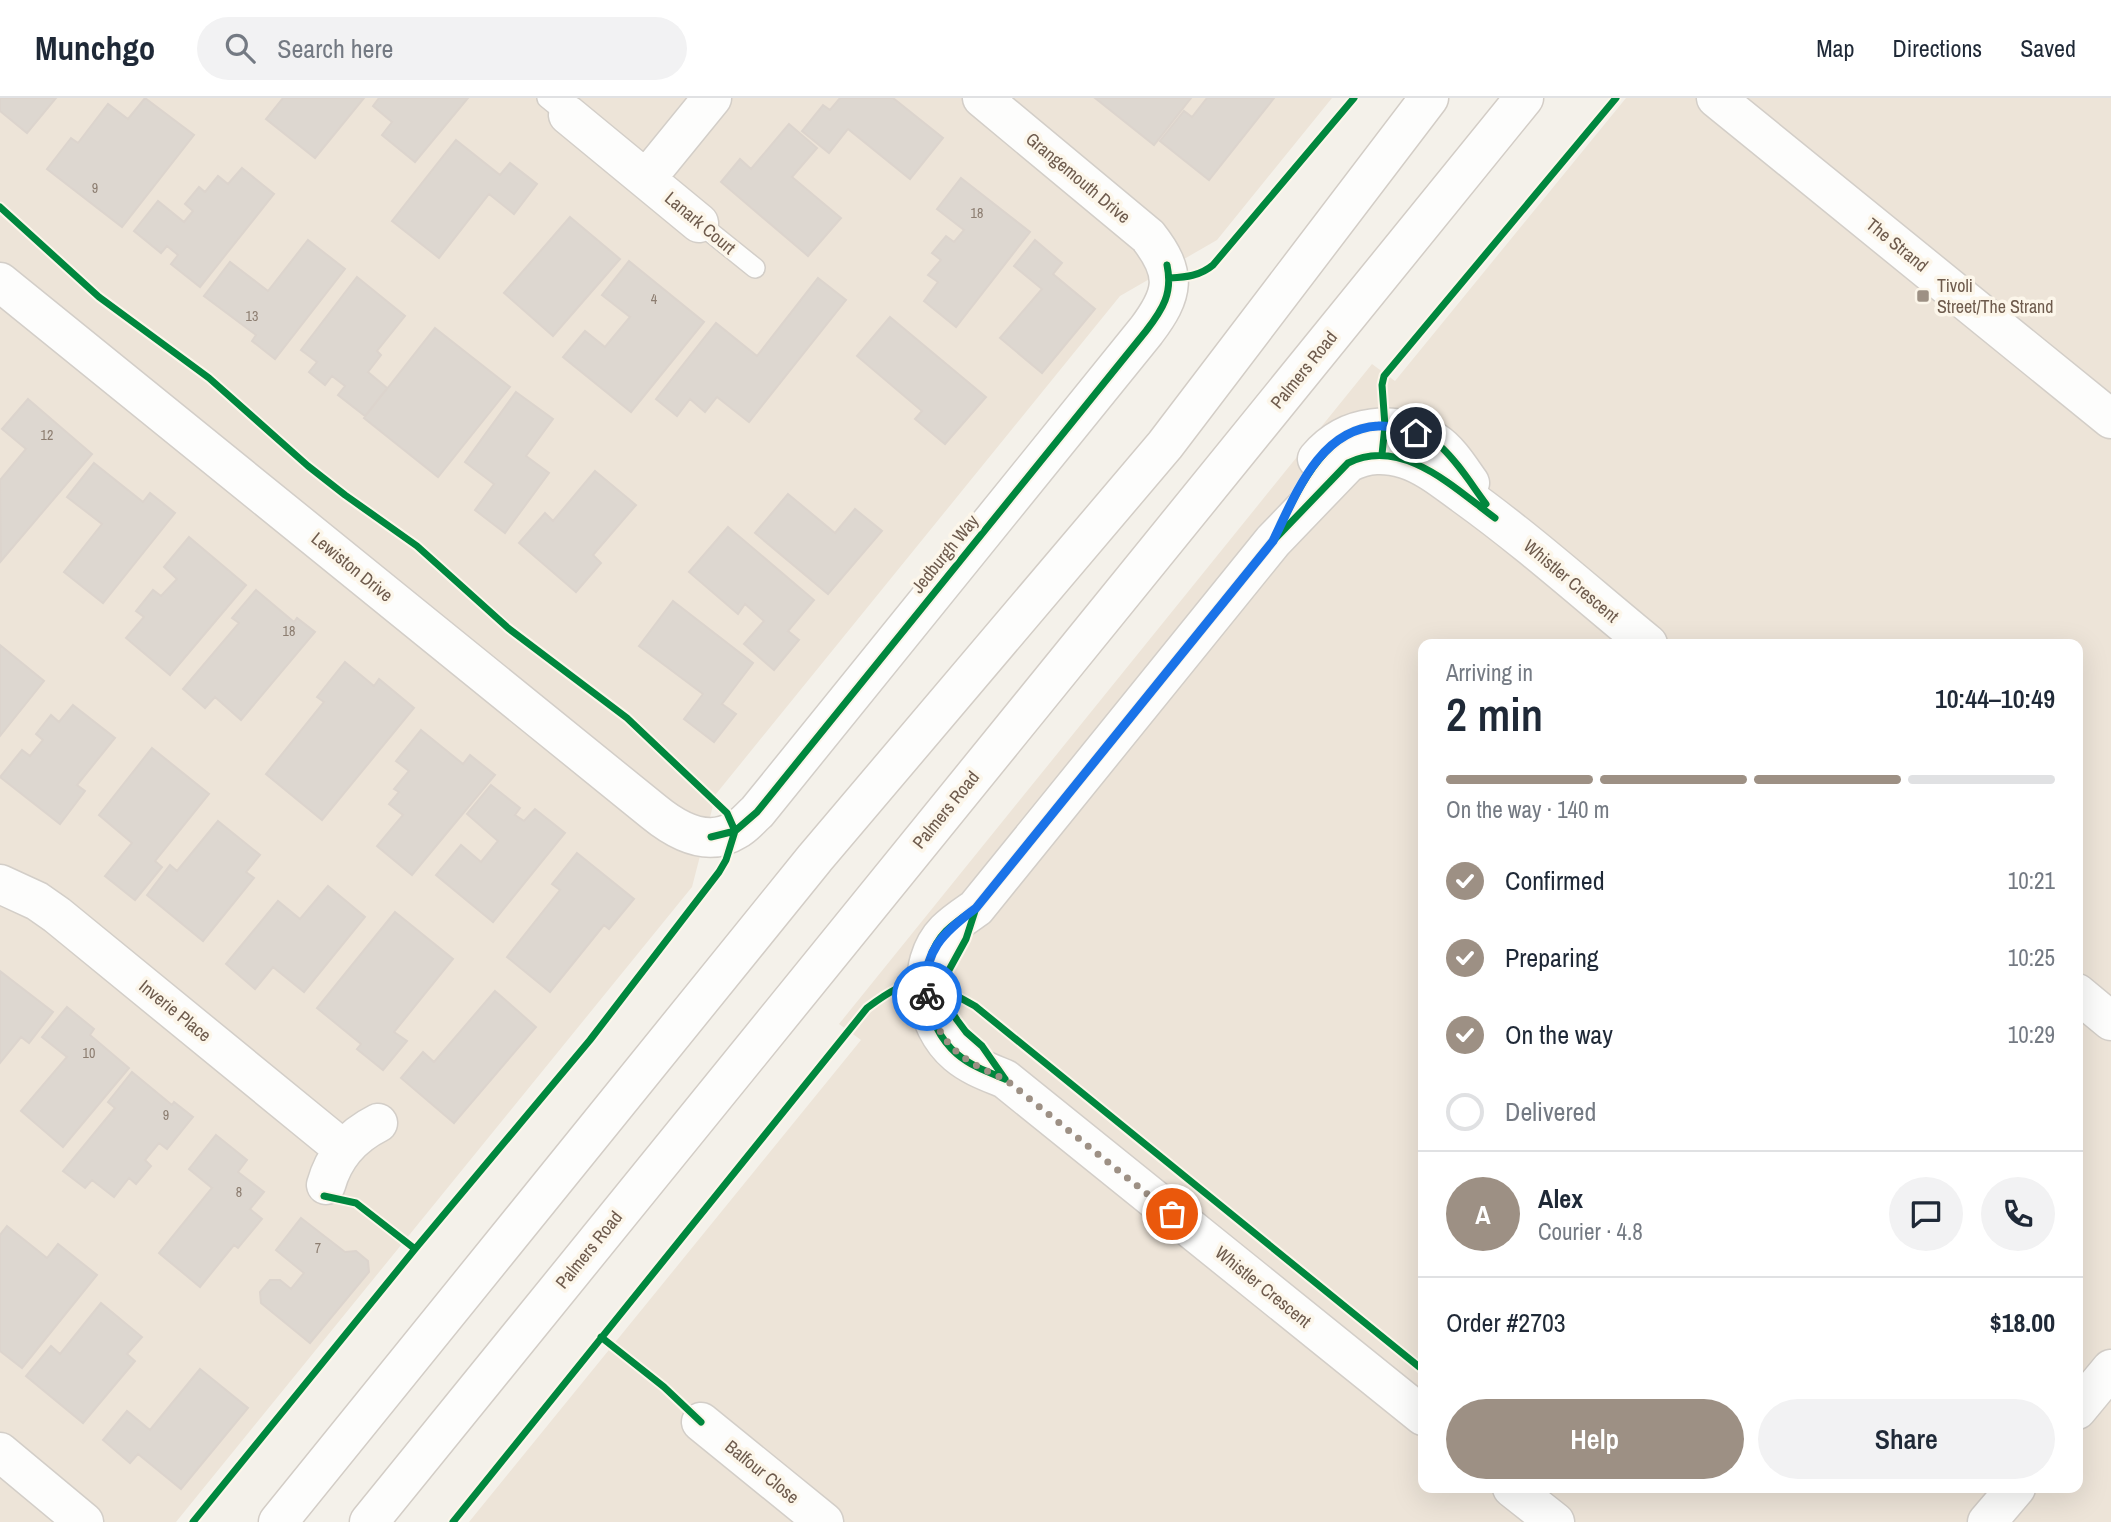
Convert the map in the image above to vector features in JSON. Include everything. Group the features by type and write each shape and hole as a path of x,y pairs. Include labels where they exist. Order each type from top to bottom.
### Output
{"street":[{"path":"646,178 712,98"},
{"name":"Grangemouth Drive","path":"982,98 1148,236 1167,265"},
{"path":"278,1522 815,858 1165,445 1429,98"},
{"name":"Palmers Road","path":"369,1522 1524,98"},
{"name":"The Strand","path":"1716,98 2111,419"},
{"name":"Lanark Court","path":"557,107 699,223"},
{"name":"Jedburgh Way","path":"711,837 735,831 757,812 1146,331 1166,302 1170,278 1167,265"},
{"name":"Lewiston Drive","path":"0,282 654,812 682,832 711,837"},
{"name":"Whistler Crescent","path":"1418,1412 1005,1079 982,1045 966,1032 950,1009 944,989 949,970 966,939 976,908 1273,541 1301,483 1320,456 1340,440 1359,430 1377,426 1397,428 1436,443 1453,459 1495,518 1642,639"},
{"name":"Inverie Place","path":"0,884 37,901 57,915 343,1149"},
{"path":"2083,998 2111,1021"},
{"path":"326,1185 329,1173 343,1149 366,1129 378,1124"},
{"path":"2083,1403 2111,1369"},
{"name":"Balfour Close","path":"701,1422 824,1522"},
{"path":"0,1452 84,1522"},
{"path":"1518,1493 1555,1522"},
{"path":"1987,1522 2012,1493"}],"lane":[{"name":"Lanark Court","path":"699,223 755,268"}],"shaded area":[{"path":"0,98 1332,98 1217,240 1120,296 716,794 692,887 176,1522 0,1522"},
{"path":"1626,98 2111,98 2111,1522 469,1522 861,1040 839,1024 1372,364 1395,381"}],"building":[{"path":"0,98 56,98 27,133 0,111"},
{"path":"145,98 194,135 122,227 47,169 71,138 78,143 108,104 128,119"},
{"path":"283,98 364,98 315,158 266,119"},
{"path":"379,98 468,98 415,162 382,135 392,122 373,106"},
{"path":"840,98 893,98 943,138 910,179 848,129 829,153 802,131 823,105 830,110"},
{"path":"1095,98 1191,98 1154,145"},
{"path":"1207,98 1274,98 1209,180 1160,141 1184,111 1192,117"},
{"path":"789,124 817,148 792,177 841,218 808,256 721,182 740,159 751,169"},
{"path":"456,140 500,175 510,163 537,184 514,214 489,194 439,258 392,221"},
{"path":"242,168 274,194 200,287 171,264 178,255 167,246 161,253 134,231 158,201 184,222 193,211 185,204 199,187 205,192 218,176 228,184"},
{"path":"961,178 1030,232 956,327 924,301 938,282 928,275 941,260 932,253 946,236 954,242 964,230 937,209"},
{"path":"570,217 620,259 553,336 504,293"},
{"path":"308,240 345,269 275,359 252,341 256,335 204,296 230,262 268,291"},
{"path":"1035,240 1062,263 1053,274 1095,309 1042,373 1000,338 1042,289 1014,266"},
{"path":"629,261 704,322 631,412 563,357 585,331 605,347 630,317 602,295"},
{"path":"357,277 405,316 377,351 381,355 368,372 387,388 365,416 338,395 345,386 332,376 325,385 309,372 317,362 301,350"},
{"path":"818,278 846,300 749,422 717,397 705,412 690,399 677,416 656,399 716,323 757,356"},
{"path":"890,317 986,397 945,444 915,419 922,411 857,356"},
{"path":"435,328 510,387 438,477 364,418"},
{"path":"516,392 553,419 526,456 549,473 505,533 475,510 494,484 465,462"},
{"path":"28,399 92,454 1,561 0,480 26,449 2,429"},
{"path":"94,463 143,502 150,493 175,513 103,603 64,572 102,524 67,497"},
{"path":"595,471 636,505 593,555 601,563 576,592 519,543 545,513 553,521"},
{"path":"788,494 835,533 855,509 882,531 828,594 755,533"},
{"path":"728,527 814,600 788,631 799,640 774,670 744,644 764,621 745,604 738,614 689,572"},
{"path":"189,537 246,585 170,675 126,638 144,617 136,611 153,590 161,596 177,579 164,567"},
{"path":"256,590 294,622 297,618 315,632 241,720 215,697 205,708 183,689 239,623 232,618"},
{"path":"673,601 753,663 722,704 736,714 714,742 684,719 703,694 639,646"},
{"path":"0,645 44,681 0,736"},
{"path":"345,662 374,686 379,679 414,708 322,820 266,774 324,702 317,697"},
{"path":"73,705 115,738 77,785 85,791 60,824 0,777 22,750 30,756 43,740 36,734 51,715 59,722"},
{"path":"421,730 463,764 470,755 495,775 412,875 377,846 403,815 389,804 399,792 394,789 409,771 396,761"},
{"path":"152,748 209,794 155,861 162,867 135,900 105,876 132,843 99,815"},
{"path":"491,785 520,808 515,815 524,821 535,809 565,833 493,922 436,875 461,845 481,862 498,841 467,814"},
{"path":"218,821 260,855 246,872 254,878 203,941 147,895 170,865 177,871"},
{"path":"577,853 634,899 609,929 604,925 550,992 507,957 560,890 552,884"},
{"path":"328,886 365,917 304,992 273,967 255,989 226,964 278,901 300,919"},
{"path":"395,912 453,959 394,1032 407,1041 383,1070 357,1049 361,1044 317,1008"},
{"path":"0,971 53,1012 29,1043 21,1037 0,1063"},
{"path":"495,991 536,1027 454,1123 401,1078 423,1052 434,1062"},
{"path":"67,1007 94,1029 90,1035 129,1068 63,1147 21,1111 67,1057 42,1037"},
{"path":"132,1072 172,1105 174,1102 193,1117 167,1149 159,1143 145,1160 151,1166 136,1184 129,1178 114,1197 92,1180 85,1188 63,1171 115,1108 108,1102"},
{"path":"216,1135 247,1160 238,1172 264,1192 250,1209 262,1219 238,1248 234,1245 200,1287 159,1253 212,1188 189,1169"},
{"path":"301,1218 345,1252 356,1251 368,1261 369,1272 310,1343 261,1303 260,1292 270,1280 280,1280 291,1289 304,1273 276,1250"},
{"path":"7,1226 47,1258 58,1244 97,1275 22,1368 0,1351 0,1235"},
{"path":"101,1303 142,1337 127,1354 135,1361 83,1423 26,1376 51,1346 60,1354"},
{"path":"200,1369 248,1408 181,1489 138,1454 130,1463 103,1440 127,1411 150,1430"}],"cycle path":[{"path":"1170,278 1198,274 1213,265 1354,98"},
{"path":"1382,454 1385,426 1382,385 1384,376 1616,98"},
{"path":"0,207 99,297 209,378 308,466 417,546 508,628 627,718 727,813 735,831 726,860 719,872 590,1040 415,1249 193,1522"},
{"path":"711,837 735,831 757,812 1146,331 1165,300 1169,284 1167,265"},
{"path":"1281,525 1301,486 1326,451 1342,438 1360,429 1380,426 1413,432 1435,442 1458,466 1486,504"},
{"path":"1005,1079 962,1058 945,1042 936,1027 930,1011 926,977 929,960 936,945 949,928 976,908 1273,541 1348,463 1368,456 1388,456 1426,469 1495,518"},
{"path":"976,908 966,939 949,970 944,989 950,1009 957,1020 982,1046 1005,1079"},
{"path":"453,1522 867,1008 883,996 909,984 932,985 975,1006 1418,1366"},
{"path":"324,1196 356,1203 415,1249"},
{"path":"601,1337 664,1387 701,1422"}],"way so far":[{"path":"927,996 937,1028 945,1042 957,1054 975,1066 1005,1079 1172,1214"}],"place":[{"name":"Tivoli Street/The Strand","path":"1923,296"}],"route":[{"path":"927,996 927,969 933,951 945,932 976,908 1273,541 1301,483 1320,456 1340,440 1359,430 1385,426 1416,433"}]}
